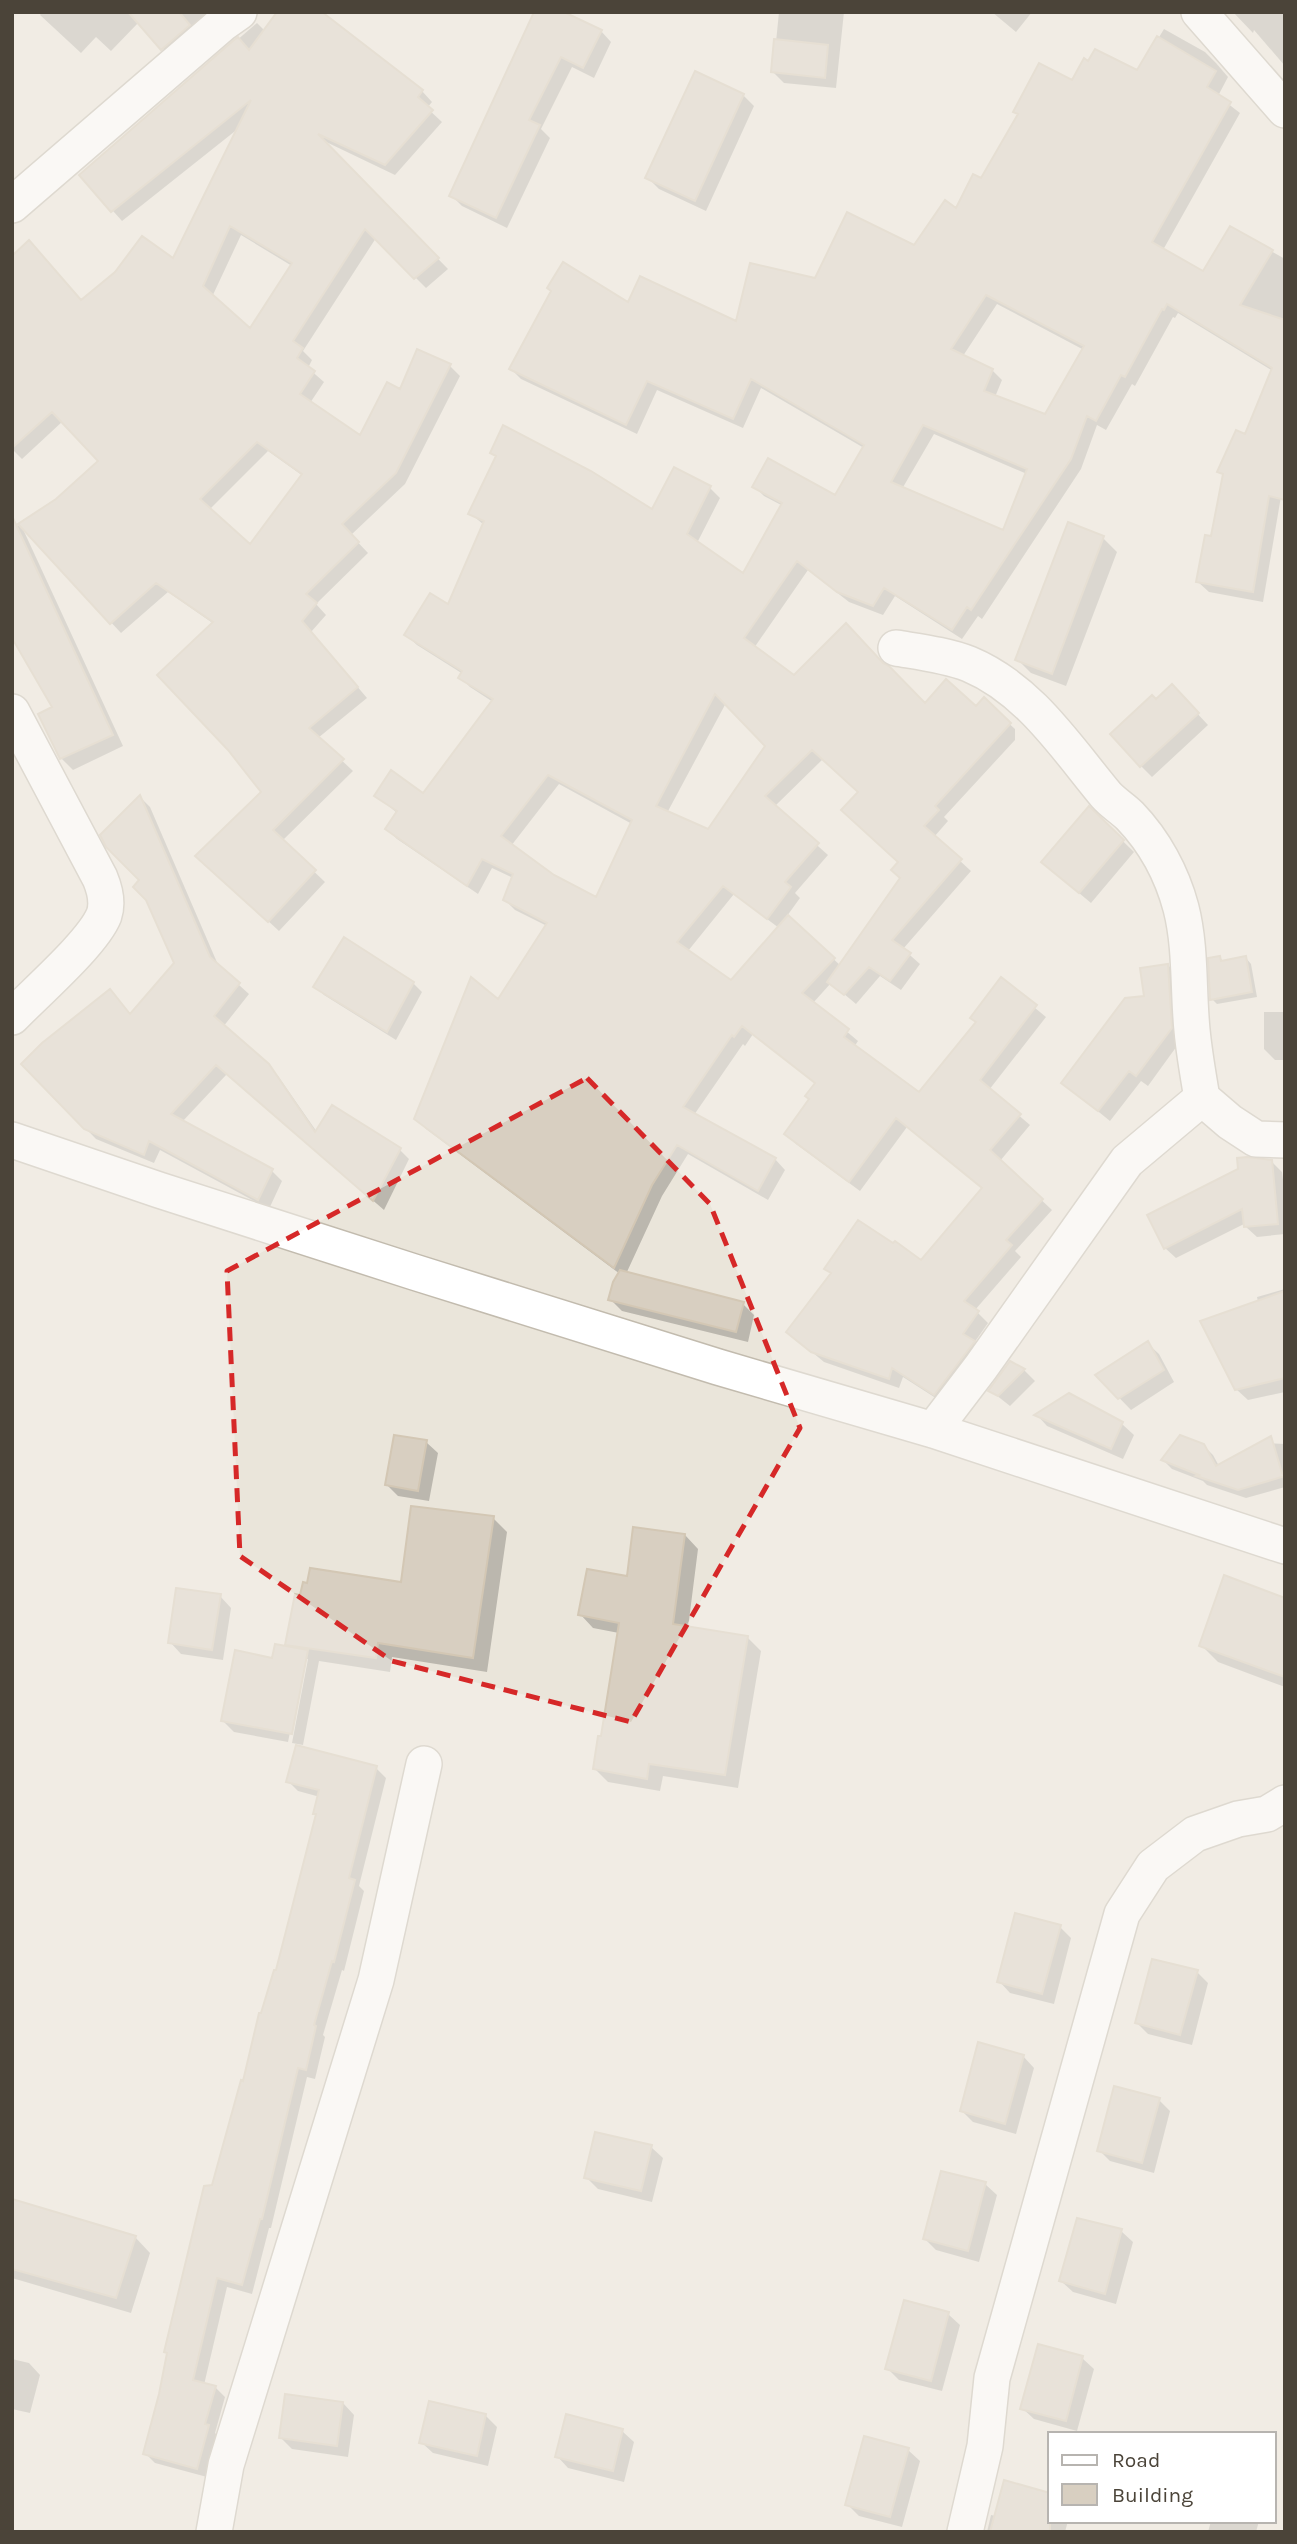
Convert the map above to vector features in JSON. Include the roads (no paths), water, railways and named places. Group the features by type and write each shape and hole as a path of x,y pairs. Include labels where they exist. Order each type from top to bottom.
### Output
{"street":[{"path":"12,205 239,12"},
{"path":"1199,12 1285,110"},
{"path":"896,648 934,654 969,664 1006,685 1041,716 1108,798 1129,815 1152,843 1171,879 1181,909 1192,1031 1202,1098 1230,1122 1256,1139 1285,1140"},
{"path":"12,712 106,894 105,913 96,932 12,1017"},
{"path":"933,1430 1127,1161 1202,1098"},
{"path":"12,1140 427,1276 718,1367 933,1430 1285,1546"},
{"path":"214,2532 226,2465 376,1980 424,1764"},
{"path":"965,2532 985,2446 992,2378 1122,1914 1153,1866 1195,1834 1238,1819 1267,1814 1285,1803"}]}
